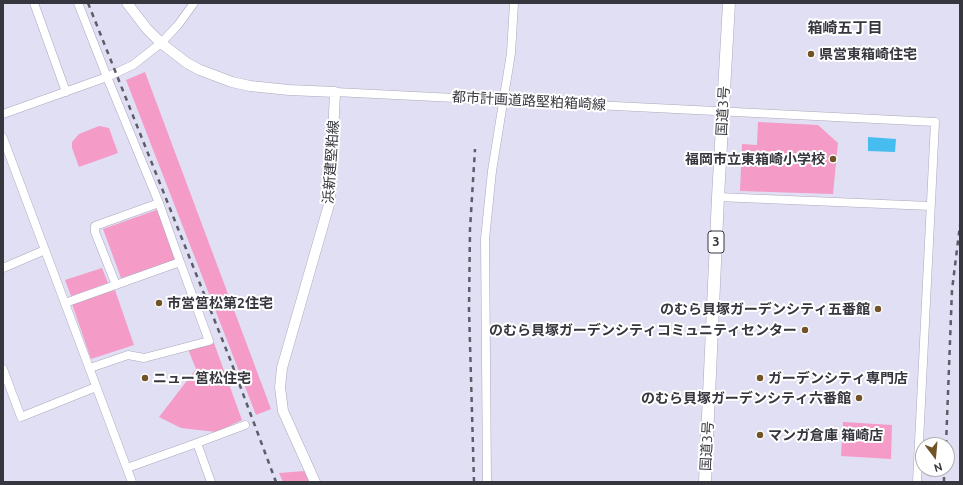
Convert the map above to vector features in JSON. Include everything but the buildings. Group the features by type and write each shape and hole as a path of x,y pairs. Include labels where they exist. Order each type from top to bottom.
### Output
{"highway":[{"name":"国道3号","path":"705,482 718,197 729,3"}],"main road":[{"path":"127,3 147,29 161,43 187,63 232,82 268,89 335,92"},
{"name":"浜新建堅粕線","path":"315,482 283,410 280,387 282,368 330,202 335,92"}],"street":[{"path":"34,3 66,92"},
{"path":"78,3 107,77 160,203 209,341 144,358 128,355 90,368"},
{"path":"3,114 107,77 132,65 161,43 178,25 194,3"},
{"path":"486,482 485,239 492,171 504,100 512,39 514,3"},
{"name":"都市計画道路堅粕箱崎線","path":"335,92 935,122 930,206"},
{"path":"3,138 132,482"},
{"path":"718,197 930,206 917,482"},
{"path":"116,285 95,232 95,226 160,203"},
{"path":"3,268 45,250"},
{"path":"65,303 180,262"},
{"path":"3,369 21,417 96,387"},
{"path":"127,468 246,425"},
{"path":"196,443 212,482"}],"shaded area":[{"path":"145,72 271,409 256,415 126,80"},
{"path":"758,122 818,125 838,143 833,194 740,191 742,144 757,145"},
{"path":"99,126 109,128 118,153 79,167 72,148 72,142 79,134"},
{"path":"159,209 177,260 121,278 103,229"},
{"path":"102,268 108,283 71,296 65,280"},
{"path":"115,290 134,345 91,359 72,304"},
{"path":"214,343 242,420 216,432 181,428 159,417 196,369 188,349"},
{"path":"843,422 892,425 891,459 841,456"},
{"path":"305,471 309,482 283,482 279,473"}],"water":[{"path":"868,137 896,139 895,152 868,151"}],"railway":[{"path":"88,3 230,359 276,482"},
{"path":"474,482 469,309 470,229 475,149"},
{"path":"946,437 952,290 960,225"},
{"path":"944,477 944,482"}],"place":[{"name":"県営東箱崎住宅","path":"811,54"},
{"name":"福岡市立東箱崎小学校","path":"833,159"},
{"name":"市営筥松第2住宅","path":"159,303"},
{"name":"のむら貝塚ガーデンシティ五番館","path":"878,309"},
{"name":"のむら貝塚ガーデンシティコミュニティセンター","path":"805,330"},
{"name":"ニュー筥松住宅","path":"145,378"},
{"name":"ガーデンシティ専門店","path":"760,378"},
{"name":"のむら貝塚ガーデンシティ六番館","path":"859,398"},
{"name":"マンガ倉庫 箱崎店","path":"760,435"}],"district":[{"name":"箱崎五丁目","path":"845,28"}]}
